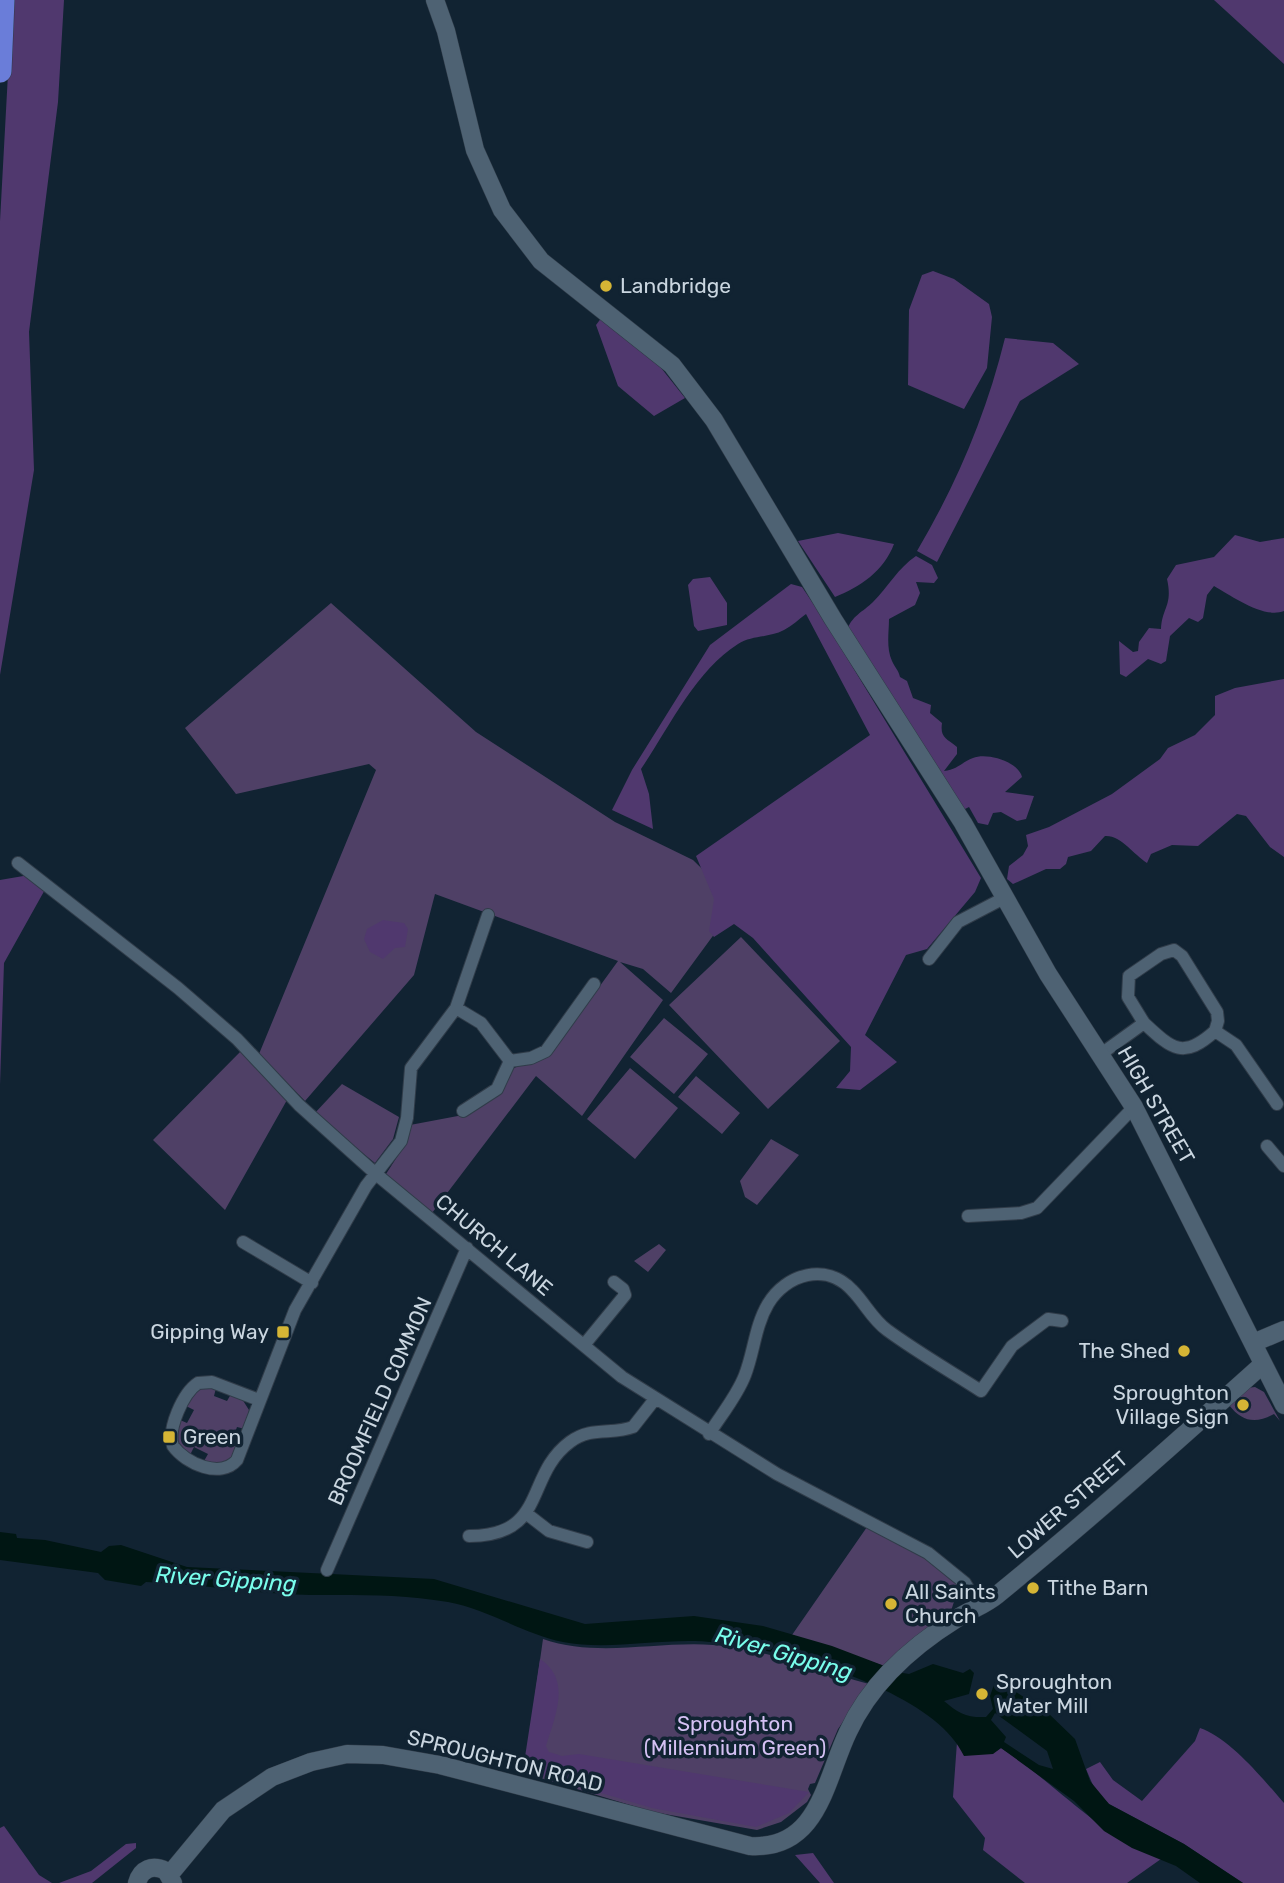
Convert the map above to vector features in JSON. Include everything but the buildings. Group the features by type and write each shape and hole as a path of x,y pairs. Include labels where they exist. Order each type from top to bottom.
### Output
{"highway":[{"path":"0,71 3,0"}],"main road":[{"name":"HIGH STREET","path":"435,0 446,31 475,150 492,192 512,226 541,261 568,285 673,365 707,410 1006,897 1048,974 1134,1107 1284,1405"},
{"path":"1253,1343 1284,1330"},
{"name":"LOWER STREET","path":"784,1841 801,1830 819,1808 838,1752 873,1690 900,1661 942,1629 996,1596 1262,1365"},
{"name":"SPROUGHTON ROAD","path":"171,1879 223,1810 272,1777 310,1762 347,1754 383,1755 440,1765 750,1846 767,1847 784,1841"},
{"path":"137,1883 139,1876 149,1868 160,1868 171,1879"}],"street":[{"name":"CHURCH LANE","path":"18,863 136,952 228,1030 299,1105 376,1174 584,1345 655,1399 709,1434 777,1474 928,1553 965,1583 979,1606"},
{"path":"929,959 958,922 1006,897"},
{"path":"259,1400 212,1382 198,1383 188,1391 173,1427 173,1446 182,1455 212,1469 230,1467 237,1460 286,1329 357,1200 398,1148 404,1135 409,1078 414,1062 441,1031 456,1008 488,915"},
{"path":"1174,950 1182,957 1217,1012 1215,1031 1189,1048 1178,1049 1167,1044 1144,1023 1128,997 1129,976 1161,954 1174,950"},
{"path":"510,1061 531,1058 546,1051 594,985"},
{"path":"456,1008 481,1023 510,1061"},
{"path":"1101,1054 1144,1023"},
{"path":"1215,1031 1236,1045 1276,1104"},
{"path":"463,1111 497,1089 510,1061"},
{"path":"968,1216 1021,1213 1037,1209 1134,1107"},
{"path":"1267,1146 1284,1166"},
{"path":"243,1242 312,1283"},
{"name":"BROOMFIELD COMMON","path":"327,1570 467,1248"},
{"path":"709,1434 745,1376 758,1325 769,1302 784,1285 811,1274 839,1279 884,1327 981,1391 1018,1340 1048,1319 1062,1321"},
{"path":"584,1345 625,1295 614,1282"},
{"path":"469,1536 502,1531 527,1514 548,1468 567,1443 592,1431 633,1427 655,1399"},
{"path":"527,1514 549,1531 587,1542"}],"green space":[{"path":"331,603 476,732 615,822 693,860 737,903 671,993 643,969 620,962 663,1000 582,1116 536,1076 432,1213 386,1174 404,1146 410,1125 463,1115 514,1068 552,1052 618,961 435,894 414,975 305,1101 259,1054 376,770 369,764 236,794 185,728"},
{"path":"741,937 840,1041 768,1109 669,1005"},
{"path":"664,1018 708,1054 674,1094 630,1057"},
{"path":"241,1051 287,1100 225,1210 153,1140"},
{"path":"630,1068 678,1108 635,1159 587,1119"},
{"path":"696,1076 740,1113 722,1134 678,1097"},
{"path":"342,1084 399,1117 393,1139 375,1163 314,1114"},
{"path":"771,1139 799,1155 757,1205 745,1197 740,1181"},
{"path":"659,1244 666,1250 648,1272 634,1261"},
{"path":"198,1387 216,1388 214,1396 227,1401 231,1394 242,1399 249,1410 245,1429 237,1427 232,1441 239,1444 235,1455 223,1465 204,1461 208,1454 194,1447 190,1455 176,1441 180,1420 187,1423 194,1410 186,1406"},
{"path":"1255,1387 1264,1392 1280,1421 1274,1414 1250,1420 1239,1415 1229,1405 1247,1388"},
{"path":"867,1527 934,1562 959,1586 951,1611 884,1666 792,1635"},
{"name":"Sproughton (Millennium Green)","path":"543,1639 564,1645 606,1648 692,1644 733,1647 772,1655 869,1684 838,1729 815,1783 810,1784 808,1789 811,1795 807,1802 781,1822 757,1830 653,1812 524,1773"}],"shaded area":[{"path":"12,0 64,0 58,102 29,332 34,470 0,675 0,221"},
{"path":"1214,0 1284,0 1284,64"},
{"path":"933,271 954,279 989,304 992,317 987,368 964,409 908,385 909,310 922,275"},
{"path":"602,317 654,359 685,398 654,416 618,386 596,325"},
{"path":"1005,338 1053,343 1079,364 1020,401 937,562 917,551 969,448 989,394"},
{"path":"838,533 894,544 878,570 835,597 798,541"},
{"path":"1235,535 1260,542 1284,538 1284,611 1276,613 1257,609 1214,586 1207,595 1203,618 1198,622 1189,618 1170,636 1166,661 1161,664 1148,659 1126,677 1120,674 1119,641 1133,652 1138,651 1139,642 1149,628 1161,629 1169,595 1167,579 1176,565 1214,557"},
{"path":"916,556 932,565 938,578 934,583 916,582 920,593 915,605 889,619 888,645 892,661 900,677 907,681 913,698 931,705 930,713 942,723 943,735 957,747 957,754 944,771 979,756 994,757 1009,763 1022,777 1005,792 1034,796 1026,819 1017,821 1001,812 993,813 988,825 978,823 969,807 965,809 965,815 847,631 854,618 873,602"},
{"path":"710,577 727,603 727,625 698,631 694,626 688,585 693,579"},
{"path":"791,584 802,587 821,615 981,878 975,892 927,949 906,955 865,1035 897,1062 860,1090 836,1088 850,1071 851,1047 753,938 734,924 714,937 709,931 714,899 696,856 870,735 806,614 778,633 738,644 709,669 684,701 641,769 649,794 653,829 612,810 632,770 710,645"},
{"path":"1284,679 1284,857 1270,847 1246,816 1237,814 1198,846 1172,845 1151,854 1147,863 1122,842 1105,836 1091,851 1068,857 1066,864 1060,869 1046,869 1013,884 1007,879 1009,866 1023,855 1028,846 1026,835 1049,827 1112,794 1160,759 1168,748 1195,735 1215,715 1215,696 1235,688"},
{"path":"35,874 47,886 4,963 0,1085 0,880"},
{"path":"383,920 404,923 408,929 405,947 395,948 383,959 370,952 364,939 367,929"},
{"path":"540,1659 556,1677 558,1688 556,1711 546,1746 549,1752 562,1756 579,1754 809,1792 789,1813 756,1827 652,1808 523,1770"},
{"path":"1200,1728 1234,1750 1284,1803 1284,1883 1243,1883 1184,1844 1109,1804 1095,1790 1086,1769 1100,1762 1113,1780 1142,1801 1195,1741"},
{"path":"957,1742 984,1753 1001,1748 1097,1823 1138,1849 1161,1859 1127,1883 1025,1883 983,1850 985,1838 953,1797"},
{"path":"4,1826 39,1875 52,1883 0,1883 0,1828"},
{"path":"136,1843 136,1848 92,1883 59,1883 91,1871 126,1844"},
{"path":"813,1853 834,1883 820,1883 795,1855"}],"water":[{"name":"River Gipping","path":"0,1532 16,1534 17,1538 45,1540 101,1552 109,1546 121,1545 187,1567 434,1579 585,1624 694,1616 763,1626 832,1646 903,1673 909,1674 933,1664 963,1673 970,1669 974,1673 969,1694 944,1701 949,1705 968,1716 986,1717 993,1709 990,1696 996,1679 1047,1712 1075,1739 1090,1781 1109,1804 1184,1844 1243,1883 1200,1883 1176,1866 1132,1848 1104,1831 1074,1801 1001,1748 993,1754 964,1756 946,1731 919,1709 845,1673 803,1660 763,1650 695,1641 612,1645 563,1642 463,1605 431,1599 289,1594 146,1582 141,1586 105,1580 98,1573 0,1560","holes":["995,1713 1047,1751 1053,1769 1039,1765 1004,1742 1006,1737 991,1720"]}],"place":[{"name":"Landbridge","path":"606,286"},
{"name":"Gipping Way","path":"283,1332"},
{"name":"The Shed","path":"1184,1351"},
{"name":"Sproughton Village Sign","path":"1243,1405"},
{"name":"Green","path":"169,1437"},
{"name":"Tithe Barn","path":"1033,1588"},
{"name":"All Saints Church","path":"891,1604"},
{"name":"Sproughton Water Mill","path":"982,1694"}]}
